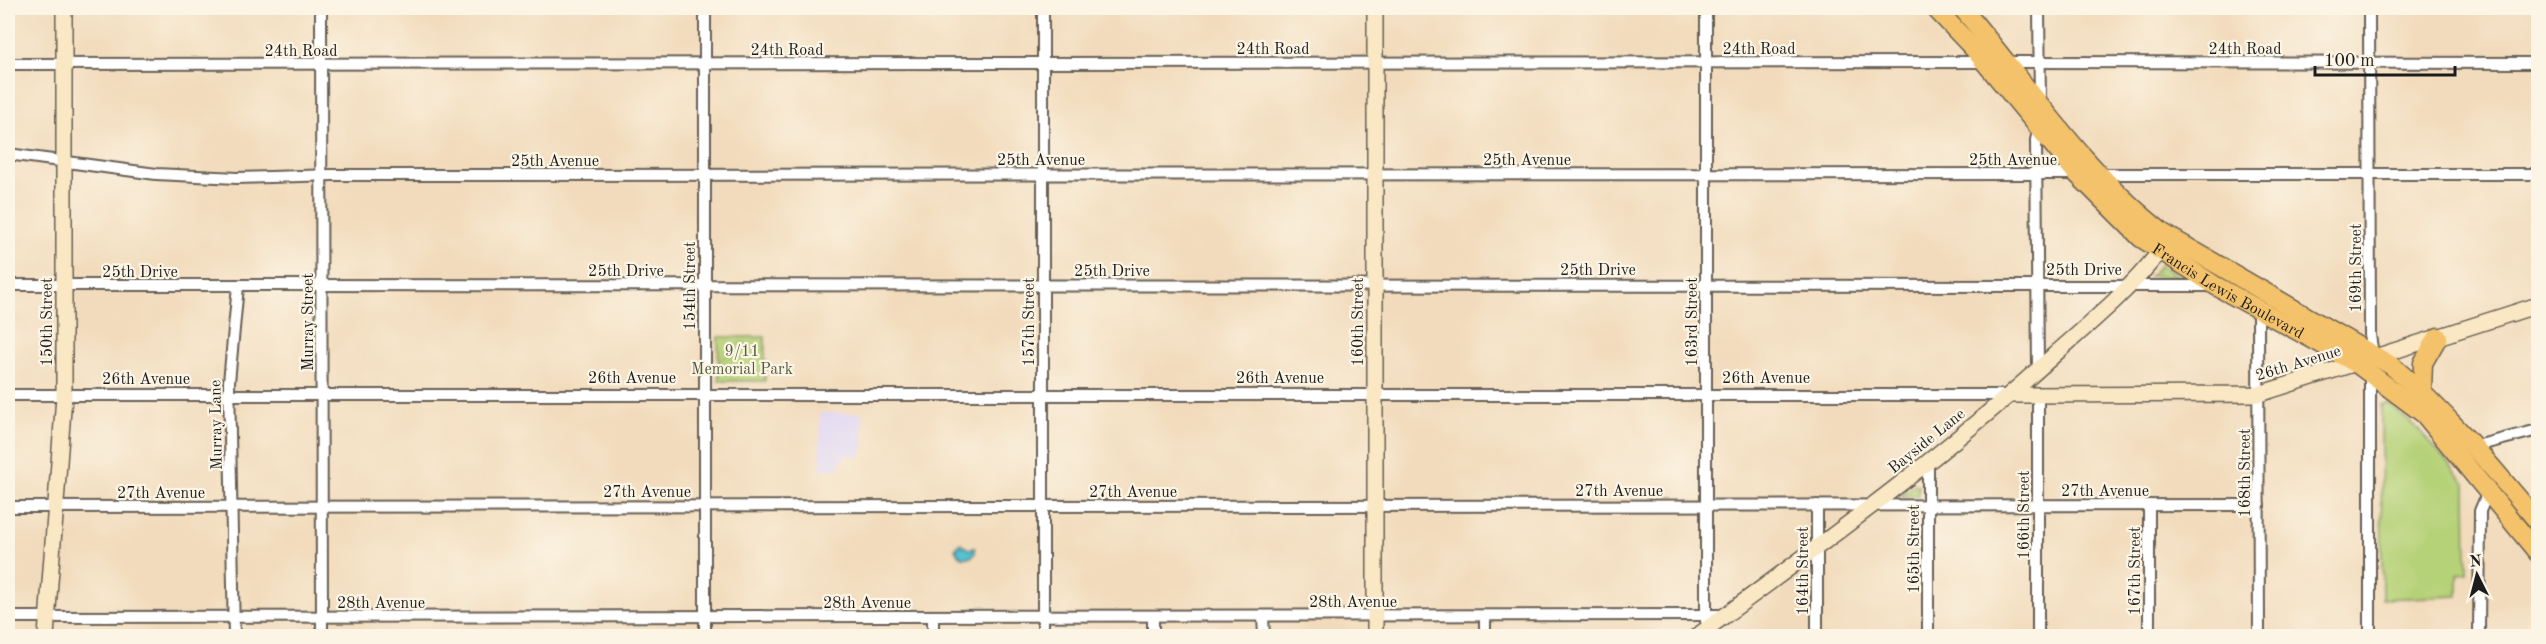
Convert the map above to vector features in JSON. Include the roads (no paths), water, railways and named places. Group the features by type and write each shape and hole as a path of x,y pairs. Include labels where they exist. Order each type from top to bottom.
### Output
{"main road":[{"name":"Francis Lewis Boulevard","path":"1935,8 1984,62 2103,203 2160,251 2216,286 2367,364 2392,366 2422,391 2476,446 2538,522"},
{"name":"Francis Lewis Boulevard","path":"1962,8 2099,174 2163,233 2367,364 2424,414 2538,553"},
{"path":"2422,391 2423,363 2438,337"}],"street":[{"name":"150th Street","path":"46,636 64,396 64,8"},
{"name":"Murray Street","path":"321,8 322,636"},
{"name":"154th Street","path":"705,8 705,636"},
{"name":"157th Street","path":"1043,8 1043,636"},
{"name":"160th Street","path":"1375,8 1375,636"},
{"name":"163rd Street","path":"1704,629 1707,505 1706,8"},
{"path":"2039,8 2040,103"},
{"name":"169th Street","path":"2369,8 2370,339 2367,364 2370,636"},
{"name":"24th Road","path":"8,64 2538,63"},
{"path":"2038,369 2036,140 2039,128"},
{"name":"25th Avenue","path":"8,154 168,175 237,178 321,175 704,174 2077,174"},
{"path":"2099,174 2538,174"},
{"name":"Bayside Lane","path":"1704,629 1727,615 1874,505 2010,395 2131,284 2160,251"},
{"name":"25th Drive","path":"8,285 2131,284 2216,286"},
{"name":"Murray Lane","path":"234,636 230,396 232,333 238,286"},
{"name":"26th Avenue","path":"8,395 2259,394 2367,364 2438,337 2538,305"},
{"name":"168th Street","path":"2259,309 2259,636"},
{"name":"166th Street","path":"2038,394 2038,636"},
{"path":"2476,446 2538,430"},
{"name":"165th Street","path":"1928,462 1928,636"},
{"path":"2479,636 2480,511 2488,492"},
{"name":"164th Street","path":"1817,505 1817,636"},
{"name":"167th Street","path":"2149,505 2149,636"},
{"name":"27th Avenue","path":"8,507 2259,505"},
{"path":"1153,616 1153,636"},
{"path":"1263,616 1264,636"},
{"path":"1485,616 1485,636"},
{"name":"28th Avenue","path":"8,617 1485,616 1704,629"},
{"path":"933,617 933,636"}],"water":[{"path":"961,543 968,549 975,548 975,553 971,557 961,557 955,549"}],"park label":[{"name":"9/11 Memorial Park","path":"742,359"}]}
